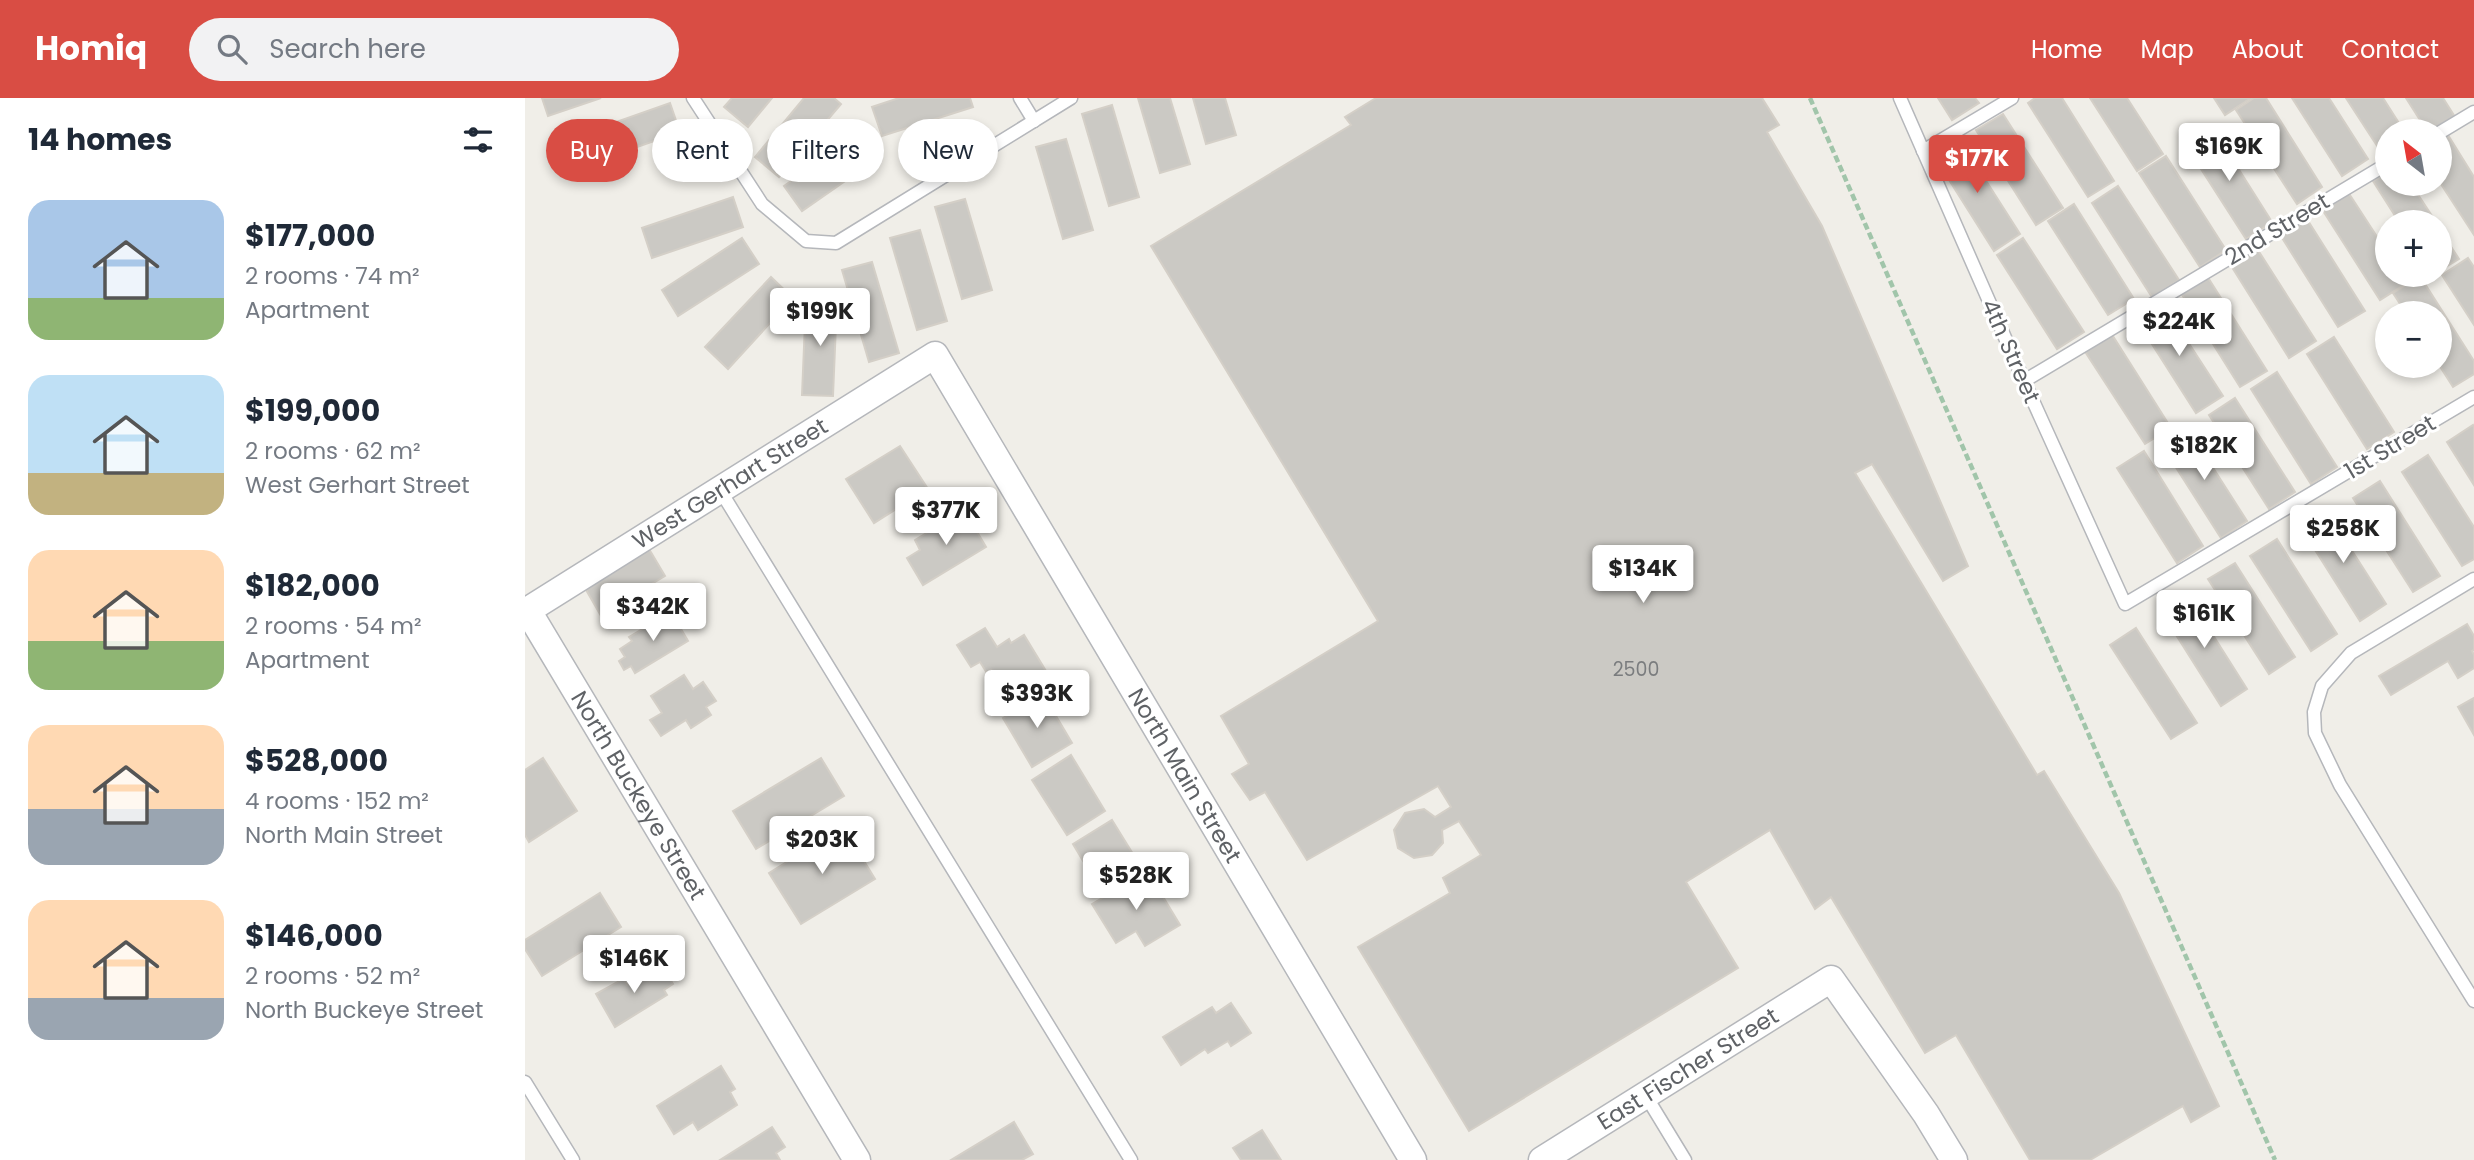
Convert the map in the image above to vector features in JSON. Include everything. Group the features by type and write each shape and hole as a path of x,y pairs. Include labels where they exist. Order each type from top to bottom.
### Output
{"street":[{"name":"West Gerhart Street","path":"526,612 935,355"},
{"name":"North Main Street","path":"935,355 1413,1160"},
{"name":"North Buckeye Street","path":"526,612 857,1160"},
{"name":"East Fischer Street","path":"1542,1160 1831,979 1926,1114 1954,1160"}],"lane":[{"path":"693,98 762,204 806,241 836,243 1071,98"},
{"path":"1020,98 1034,121"},
{"name":"4th Street","path":"1900,98 2125,604"},
{"path":"1923,151 2012,98"},
{"path":"2452,125 2474,112"},
{"name":"2nd Street","path":"2024,381 2375,171"},
{"name":"1st Street","path":"2125,604 2474,397"},
{"path":"720,490 1132,1160"},
{"path":"2474,579 2351,653 2322,686 2314,712 2315,733 2340,785 2474,1001"},
{"path":"525,1082 573,1160"},
{"path":"1646,1096 1685,1160"}],"path":[{"path":"1810,98 2275,1160"}],"building":[{"path":"542,98 601,98 548,116"},
{"path":"732,98 772,98 753,121 738,119 724,107"},
{"path":"804,98 834,98 841,104 828,119 787,119"},
{"path":"899,98 970,98 973,107 935,119 898,119 898,131 884,135 884,119 876,119 872,107"},
{"path":"1138,98 1170,98 1190,164 1160,173"},
{"path":"1193,98 1225,98 1236,135 1206,144"},
{"path":"1376,98 1762,98 1779,125 1767,132 1822,226 1968,566 1943,581 1872,464 1855,473 2037,775 2044,771 2119,893 2219,1106 2191,1122 2183,1106 2090,1160 2030,1160 1956,1035 1925,1053 1831,897 1815,909 1770,830 1686,882 1738,968 1469,1131 1358,947 1450,893 1443,878 1481,855 1459,821 1442,830 1443,843 1432,855 1414,858 1398,848 1394,830 1405,813 1424,809 1435,817 1451,807 1438,786 1307,860 1265,792 1250,800 1232,774 1249,764 1221,716 1378,621 1151,246 1351,125 1345,117"},
{"path":"1938,98 1975,98 1979,103 1952,120"},
{"path":"2035,98 2062,98 2114,181 2088,197 2028,103"},
{"path":"2090,98 2127,98 2163,154 2137,171"},
{"path":"2214,98 2251,98 2225,115"},
{"path":"2254,98 2266,98 2322,187 2297,204 2236,110"},
{"path":"2292,98 2329,98 2368,159 2342,176"},
{"path":"2346,98 2383,98 2396,119 2375,119 2375,143"},
{"path":"2406,98 2443,98 2455,117 2452,119 2419,119"},
{"path":"670,103 676,119 652,119 652,142 638,147 638,119 624,119"},
{"path":"1112,105 1139,197 1109,206 1082,114"},
{"path":"2003,114 2063,208 2036,225 1976,130"},
{"path":"2212,127 2272,222 2246,239 2185,144"},
{"path":"1066,139 1093,230 1063,239 1036,147"},
{"path":"1960,140 2020,234 1994,251 1934,156"},
{"path":"2452,141 2474,177 2474,235 2449,196 2452,196"},
{"path":"767,143 767,167 755,157"},
{"path":"2166,156 2226,250 2200,267 2139,173"},
{"path":"790,182 844,182 802,211 784,186"},
{"path":"2118,186 2179,280 2152,297 2092,203"},
{"path":"2346,189 2375,234 2375,287 2401,287 2380,300 2320,206"},
{"path":"2383,196 2419,196 2428,210 2391,210"},
{"path":"733,197 743,227 652,258 642,228"},
{"path":"965,199 992,290 962,299 935,207"},
{"path":"2074,204 2134,299 2108,315 2048,221"},
{"path":"2305,216 2365,311 2338,327 2279,233"},
{"path":"920,230 947,321 917,330 890,238"},
{"path":"742,238 759,264 678,316 662,290"},
{"path":"2023,238 2084,332 2057,349 1997,255"},
{"path":"2256,247 2316,341 2289,358 2230,264"},
{"path":"2452,248 2459,259 2452,263"},
{"path":"2468,258 2474,267 2474,325 2450,287 2452,287 2452,268"},
{"path":"872,262 899,353 869,362 842,270"},
{"path":"2207,276 2267,371 2240,387 2181,293"},
{"path":"771,277 793,298 728,369 705,347"},
{"path":"2403,287 2427,287 2436,301 2398,301 2393,293"},
{"path":"806,299 837,300 833,396 802,395"},
{"path":"2162,302 2223,396 2196,413 2136,319"},
{"path":"2452,326 2474,361 2474,374 2453,387 2447,378 2452,378"},
{"path":"2111,333 2171,428 2145,444 2084,350"},
{"path":"2334,337 2394,432 2367,449 2307,354"},
{"path":"2277,372 2337,467 2311,484 2251,389"},
{"path":"2235,398 2295,492 2269,509 2209,415"},
{"path":"2473,425 2474,427 2474,485 2447,442"},
{"path":"2187,427 2247,521 2221,538 2161,444"},
{"path":"900,446 928,489 874,523 846,479"},
{"path":"2144,451 2203,546 2177,563 2117,468"},
{"path":"2428,455 2474,527 2474,559 2462,566 2402,472"},
{"path":"2380,481 2440,576 2413,592 2353,498"},
{"path":"964,510 986,547 923,585 907,558 920,550 915,540"},
{"path":"2326,510 2386,604 2360,621 2300,526"},
{"path":"2277,539 2337,634 2311,651 2250,556"},
{"path":"649,549 665,576 650,585 654,591 604,621 585,588"},
{"path":"2235,563 2295,657 2269,674 2208,579"},
{"path":"2187,594 2247,689 2221,706 2161,611"},
{"path":"671,612 688,641 635,673 631,666 624,670 619,661 625,657 620,649 632,641 629,637"},
{"path":"2467,624 2474,636 2474,668 2458,678 2448,661 2391,695 2379,676"},
{"path":"985,628 997,647 1009,639 1011,643 1024,635 1049,676 1010,700 991,670 987,673 980,662 971,667 957,645"},
{"path":"2136,628 2197,723 2171,739 2110,645"},
{"path":"684,675 693,689 703,682 716,701 706,707 711,715 691,728 686,720 661,736 650,720 662,713 651,696"},
{"path":"1043,694 1072,743 1032,767 1003,718"},
{"path":"2474,698 2474,735 2458,707"},
{"path":"1071,755 1105,811 1067,835 1032,780"},
{"path":"543,758 577,811 529,842 525,835 525,770"},
{"path":"821,758 844,796 756,849 733,811"},
{"path":"1112,820 1141,867 1101,891 1073,844"},
{"path":"843,827 875,879 801,924 769,873"},
{"path":"1143,874 1154,893 1159,890 1180,925 1145,946 1136,931 1116,943 1092,904"},
{"path":"600,893 621,927 542,976 525,949 525,940"},
{"path":"661,965 673,984 664,990 667,995 615,1027 596,994 623,979 627,985"},
{"path":"1231,1003 1251,1033 1231,1046 1228,1041 1208,1053 1205,1049 1181,1065 1163,1037 1212,1007 1216,1013"},
{"path":"721,1066 735,1089 730,1092 737,1105 698,1130 693,1122 674,1134 657,1106"},
{"path":"1014,1122 1033,1154 1022,1160 951,1160"},
{"path":"772,1127 785,1147 776,1153 780,1160 720,1160"},
{"path":"1262,1130 1281,1160 1241,1160 1233,1148"}]}
